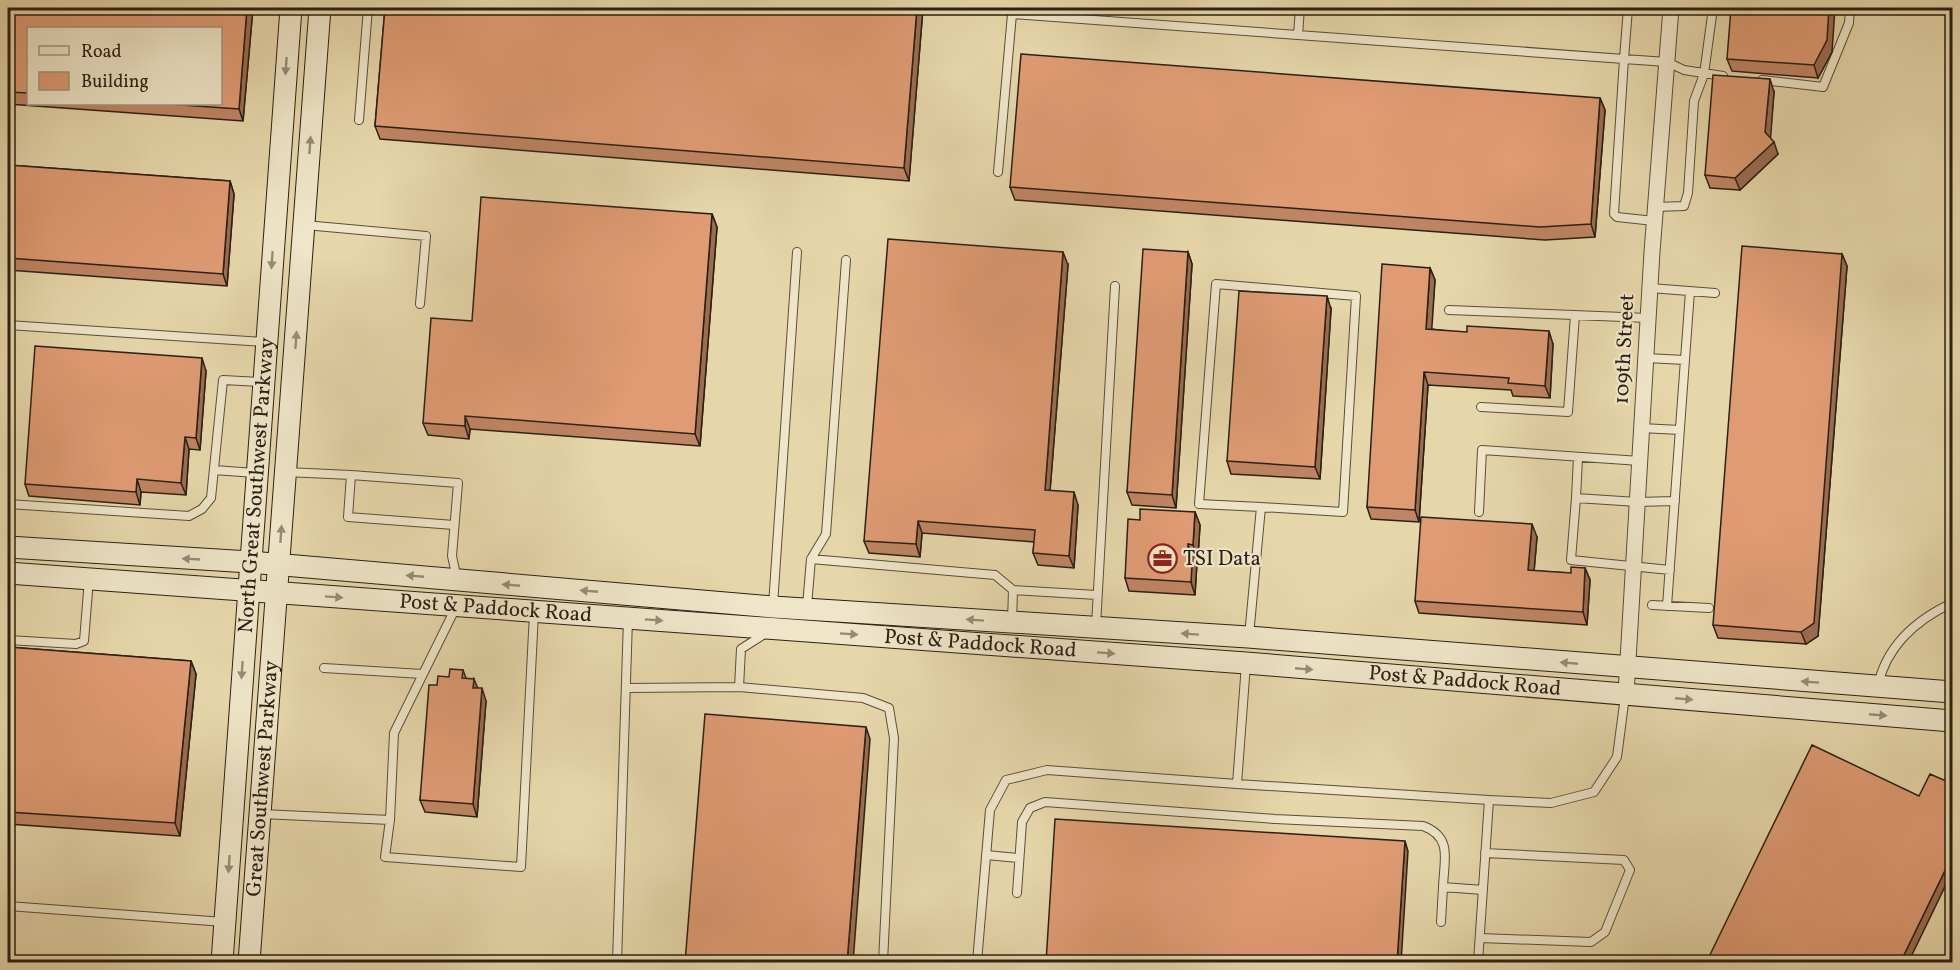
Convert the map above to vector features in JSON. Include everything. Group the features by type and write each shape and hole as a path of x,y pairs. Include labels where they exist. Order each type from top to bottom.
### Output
{"street":[{"name":"North Great Southwest Parkway","path":"222,963 247,590 291,8"},
{"name":"North Great Southwest Parkway","path":"276,592 320,8"},
{"name":"109th Street","path":"1626,694 1648,318 1671,8"},
{"path":"274,223 304,225"},
{"name":"Post & Paddock Road","path":"8,547 250,562 773,607 1248,638 1953,692"},
{"name":"Post & Paddock Road","path":"8,573 1246,663 1953,721"},
{"path":"456,606 458,580"},
{"name":"Great Southwest Parkway","path":"249,963 276,592"},
{"path":"772,629 773,607"},
{"path":"1246,663 1248,638"}],"lane":[{"path":"359,120 368,8"},
{"path":"1298,35 1300,8"},
{"path":"1628,8 1614,214 1617,217 1655,214 1684,206 1688,194 1694,101 1704,74 1713,8"},
{"path":"1752,79 1823,87 1849,23 1850,8"},
{"path":"998,172 1010,11 1667,62 1684,70 1728,77"},
{"path":"304,225 426,236 420,304"},
{"path":"773,607 797,252"},
{"path":"807,609 811,559 826,534 846,260"},
{"path":"1216,284 1356,296 1343,512 1262,507 1199,504 1216,284"},
{"path":"1095,627 1115,286"},
{"path":"1650,288 1715,293"},
{"path":"1667,606 1690,291"},
{"path":"1449,309 1648,318"},
{"path":"1481,407 1568,412 1575,315"},
{"path":"8,325 266,343"},
{"path":"1646,358 1685,360"},
{"path":"8,504 189,516 202,509 211,498 223,380 263,382"},
{"path":"1641,428 1680,430"},
{"path":"1479,512 1482,450 1640,461"},
{"path":"1578,457 1571,560 1670,570"},
{"path":"214,470 256,473"},
{"path":"285,472 458,483 452,556 458,580"},
{"path":"351,475 348,517 454,525"},
{"path":"1576,498 1637,502 1675,501"},
{"path":"1248,638 1262,507"},
{"path":"811,559 995,574 1013,590 1097,595"},
{"path":"8,640 76,644 84,641 89,578"},
{"path":"1012,622 1013,590"},
{"path":"1877,687 1881,670 1894,644 1937,610 1953,603"},
{"path":"1652,605 1709,608"},
{"path":"456,606 394,733 390,820 385,857 521,867 534,611"},
{"path":"617,963 628,618"},
{"path":"739,687 741,649 772,629"},
{"path":"1237,784 1246,663"},
{"path":"324,668 422,674"},
{"path":"627,688 739,687 863,698 889,708 894,738 883,963"},
{"path":"977,963 990,810 1006,780 1047,770 1551,803 1594,792 1617,757 1626,694"},
{"path":"1478,963 1489,800"},
{"path":"1017,893 1022,822 1030,808 1045,802 1275,819 1423,826 1436,831 1442,838 1445,849 1441,922"},
{"path":"260,814 390,820"},
{"path":"1480,939 1591,942 1605,932 1630,870 1624,860 1485,853"},
{"path":"986,855 1019,858"},
{"path":"1443,887 1483,890"},
{"path":"8,906 225,922"}],"building":[{"path":"8,8 247,8 239,109 181,105 222,105 222,27 27,27 27,93 8,92"},
{"path":"385,8 917,8 904,168 375,126"},
{"path":"1731,8 1829,8 1827,40 1814,65 1727,59"},
{"path":"1021,54 1600,98 1591,224 1540,227 1010,187"},
{"path":"1713,75 1770,79 1765,132 1774,142 1735,178 1705,175"},
{"path":"8,165 230,181 223,274 8,258"},
{"path":"481,197 712,214 695,434 465,416 465,426 423,423 431,318 472,321"},
{"path":"888,239 1063,252 1045,490 1074,492 1069,556 1033,553 1035,530 918,521 916,544 864,541"},
{"path":"1742,246 1842,254 1814,623 1801,632 1713,625"},
{"path":"1143,249 1188,252 1172,495 1127,492"},
{"path":"1382,264 1430,268 1426,329 1467,332 1467,326 1549,331 1545,386 1508,383 1509,378 1424,372 1415,510 1367,507"},
{"path":"1239,291 1327,296 1315,467 1227,461"},
{"path":"35,346 202,358 196,438 185,437 181,483 137,479 136,492 25,484"},
{"name":"TSI Data","path":"1140,509 1195,512 1193,545 1188,544 1188,549 1193,549 1191,582 1125,578 1128,519 1140,520"},
{"path":"1421,517 1532,524 1528,570 1571,573 1571,567 1585,568 1583,612 1415,601"},
{"path":"8,647 191,661 175,823 8,812"},
{"path":"450,669 463,670 462,678 474,679 473,688 482,688 473,804 420,800 429,685 437,685 438,676 449,677"},
{"path":"705,714 866,727 847,963 685,963"},
{"path":"1812,745 1919,796 1930,774 1953,784 1953,854 1900,963 1706,963"},
{"path":"1055,819 1405,841 1397,963 1046,963"},
{"path":"8,956 94,960 93,963 8,963"}],"place":[{"name":"TSI Data","path":"1162,559"}]}
